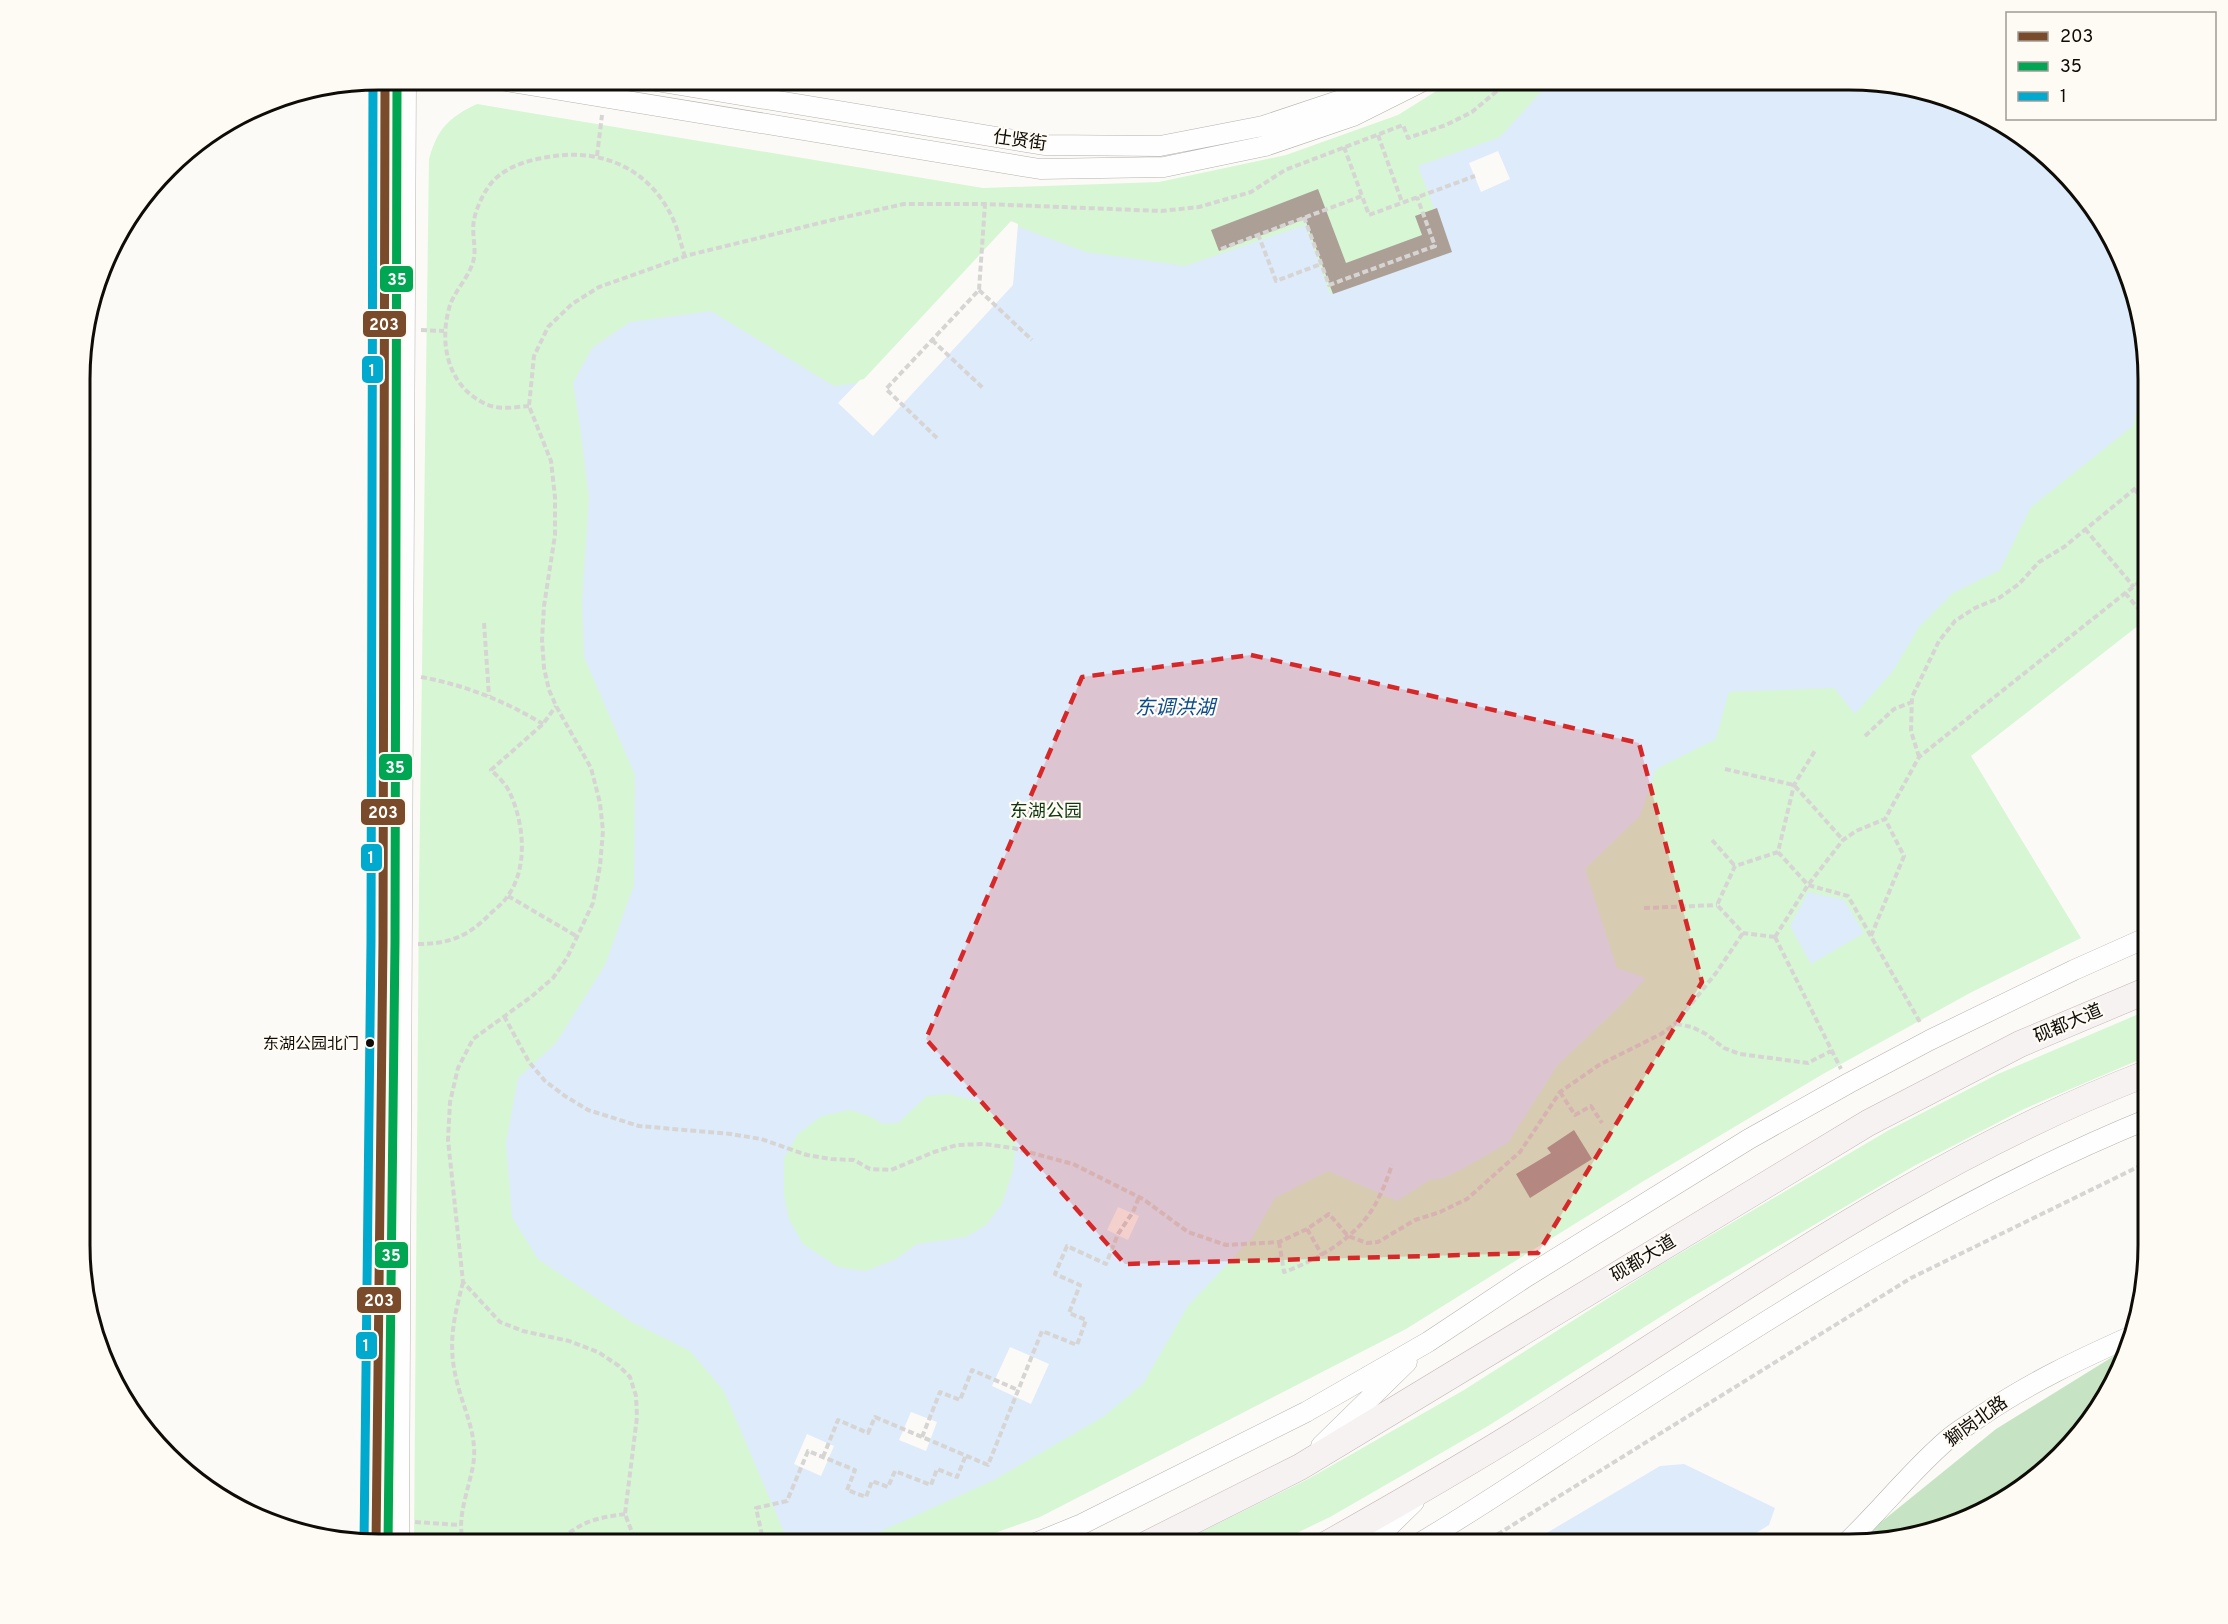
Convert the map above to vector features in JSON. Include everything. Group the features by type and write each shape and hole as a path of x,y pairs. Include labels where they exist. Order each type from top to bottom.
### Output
{"main road":[{"name":"砚都大道","path":"1167,1534 1300,1467 1868,1123 2020,1044 2138,994"},
{"path":"1345,1534 1429,1486 1558,1407 1800,1250 1912,1185 1986,1145 2138,1076"}],"street":[{"path":"376,1534 383,942 385,90"},
{"path":"399,1534 406,90"},
{"path":"561,90 1040,169 1164,167 1265,146 1353,116 1405,90"},
{"name":"仕贤街","path":"711,90 1044,145 1160,146 1263,126 1341,100 1362,90"},
{"path":"1058,1534 1177,1479 1306,1412 1428,1341 1669,1188 1849,1083 1930,1040 2138,941"},
{"path":"1434,1534 1769,1320 1860,1266 2003,1186 2138,1123"},
{"name":"獅岗北路","path":"1857,1534 1903,1482 1948,1438 2014,1393 2060,1368 2122,1340"},
{"path":"1300,1467 1428,1341"},
{"path":"1381,1534 1429,1486"}],"path":[{"path":"462,1534 459,1525 471,1481 474,1455 471,1426 456,1380 452,1352 452,1324 463,1282 448,1140 450,1101 458,1068 473,1038 553,978 567,958 593,903 603,831 600,803 591,768 556,706 549,690 544,668 542,640 544,606 555,535 555,498 551,461 529,406 534,356 548,327 572,304 599,287 685,257 904,204 985,204 1161,211 1199,207 1251,192 1285,170 1403,125 1408,138 1446,125 1472,112 1498,90"},
{"path":"597,156 604,97"},
{"path":"1378,135 1403,202"},
{"path":"1344,147 1369,215 1475,177"},
{"path":"529,406 509,408 490,405 462,387 446,354 444,331 451,304 472,266 475,252 474,220 483,197 494,181 512,167 568,154 597,156 619,164 637,174 656,192 675,225 685,257"},
{"path":"1221,249 1362,196"},
{"path":"1304,217 1329,285 1435,246 1417,197"},
{"path":"937,438 886,389 979,290 985,204"},
{"path":"1258,234 1276,281 1321,264"},
{"path":"979,290 1032,340"},
{"path":"932,340 984,389"},
{"path":"1919,757 1911,731 1912,697 1939,641 1955,621 1975,608 1999,598 2019,584 2039,562 2064,547 2138,486"},
{"path":"2134,489 2138,494"},
{"path":"2085,529 2134,586"},
{"path":"1775,937 1808,885 1843,840 1856,831 1885,819 1919,757 2138,583"},
{"path":"2125,594 2138,609"},
{"path":"484,623 489,696"},
{"path":"403,674 447,682 489,696 543,724"},
{"path":"1865,736 1894,709 1912,702"},
{"path":"402,943 428,944 452,940 471,932 508,896 519,870 522,846 519,820 508,789 491,770 543,724 556,706"},
{"path":"1778,852 1794,785 1816,749"},
{"path":"1725,769 1794,785 1843,840"},
{"path":"1871,936 1904,856 1885,819"},
{"path":"1712,840 1735,866"},
{"path":"1717,905 1735,866 1778,852"},
{"path":"1778,852 1808,885 1848,896 1930,1040"},
{"path":"508,896 578,937"},
{"path":"1644,908 1717,905 1743,933 1775,937"},
{"path":"504,1016 529,1062 545,1081 588,1110 639,1126 761,1139 807,1155 854,1160 870,1169 891,1170 957,1145 984,1144 1013,1148 1073,1164 1139,1197 1188,1232 1226,1245 1279,1242 1307,1229 1329,1214 1348,1236 1367,1243 1377,1242 1415,1220 1440,1212 1467,1199 1520,1152 1560,1092 1599,1065 1661,1034 1675,1024 1716,974 1743,933"},
{"path":"1775,937 1849,1083"},
{"path":"1675,1024 1692,1027 1707,1034 1724,1048 1740,1054 1808,1063 1831,1051"},
{"path":"1560,1092 1575,1115 1591,1106 1602,1123"},
{"path":"1279,1242 1284,1272 1322,1255 1348,1236 1364,1220 1378,1201 1392,1164"},
{"path":"1498,1534 1911,1278 2138,1167"},
{"path":"823,1457 838,1420 868,1433 875,1417 988,1465 1042,1331 1077,1345 1086,1320 1069,1313 1080,1285 1055,1274 1067,1246 1106,1264 1139,1197"},
{"path":"1307,1229 1322,1255"},
{"path":"463,1282 500,1322 523,1331 569,1341 598,1352 619,1366 630,1377 636,1396 637,1417 625,1514 633,1534"},
{"path":"922,1437 940,1392 960,1400 972,1370 1018,1390"},
{"path":"760,1534 756,1508 788,1501 808,1451 855,1470 847,1490 866,1497 872,1481 888,1487 895,1471 931,1485 937,1469 957,1477 966,1455"},
{"path":"567,1534 576,1527 597,1518 625,1514"},
{"path":"399,1521 459,1525"}],"highlighted area":[{"path":"1251,655 1639,743 1702,982 1538,1253 1125,1264 926,1039 1082,677"}],"green space":[{"name":"东调洪湖","path":"1438,90 1849,90 1887,92 1942,105 1994,129 2040,162 2066,188 2099,234 2116,268 2128,304 2136,341 2138,626 1971,756 2081,938 1970,993 1823,1074 1642,1182 1406,1329 1040,1517 992,1534 414,1534 419,888 429,159 440,132 451,119 477,104 983,188 1159,182 1286,155 1398,115"},
{"path":"2138,1014 2138,1060 2024,1109 1914,1166 1687,1300 1488,1426 1330,1517 1295,1534 1197,1534 1308,1479 1464,1390 1657,1267 1889,1130 1998,1074"},
{"path":"2117,1354 2099,1390 2066,1436 2040,1462 2010,1485 1977,1504 1942,1519 1887,1532 1868,1533 1996,1429"}],"water":[{"name":"东调洪湖","path":"1543,90 1849,90 1887,92 1942,105 1994,129 2040,162 2066,188 2099,234 2123,286 2136,341 2138,404 2133,426 2031,507 2000,570 1953,593 1919,627 1893,671 1855,714 1834,688 1729,692 1716,739 1656,769 1640,816 1585,869 1617,968 1646,978 1557,1066 1508,1143 1444,1178 1430,1180 1397,1201 1328,1171 1275,1198 1252,1238 1188,1306 1143,1384 1103,1417 994,1480 875,1534 785,1534 724,1391 690,1351 632,1322 538,1259 512,1217 506,1143 518,1078 556,1043 605,965 634,885 635,775 584,657 582,602 589,498 573,383 592,348 630,322 711,311 834,386 865,382 1011,224 1086,252 1185,266 1305,225 1330,294 1450,250 1418,166 1500,137","holes":["948,1094 977,1101 1007,1128 1016,1142 1013,1171 1002,1204 986,1225 966,1237 917,1244 896,1259 866,1271 838,1267 803,1244 789,1219 784,1195 784,1158 798,1134 822,1116 850,1110 869,1116 883,1124 898,1123 927,1096"]},
{"path":"1808,892 1844,900 1864,933 1811,964 1790,926"},
{"path":"1684,1464 1775,1508 1769,1525 1754,1534 1545,1534 1660,1466"}],"pier":[{"path":"1498,151 1510,179 1481,192 1469,163"},
{"path":"1011,221 1018,224 1013,285 873,436 838,403 860,380 864,379"},
{"path":"1118,1207 1139,1216 1128,1240 1107,1230"},
{"path":"1010,1347 1049,1364 1031,1404 992,1386"},
{"path":"911,1412 937,1422 926,1451 899,1440"},
{"path":"807,1434 834,1446 821,1476 794,1464"}],"building":[{"path":"1318,189 1346,263 1422,235 1415,216 1437,208 1452,252 1333,294 1305,219 1219,251 1211,230"},
{"path":"1574,1130 1592,1159 1530,1198 1516,1174 1551,1153 1547,1148"}],"transit line":[{"name":"1","path":"364,1533 371,942 373,90"},
{"name":"203","path":"376,1534 383,942 385,90"},
{"name":"35","path":"388,1534 395,942 397,90"}],"place":[{"name":"东湖公园北门","path":"370,1043"}],"park label":[{"name":"东湖公园","path":"1046,811"}]}
